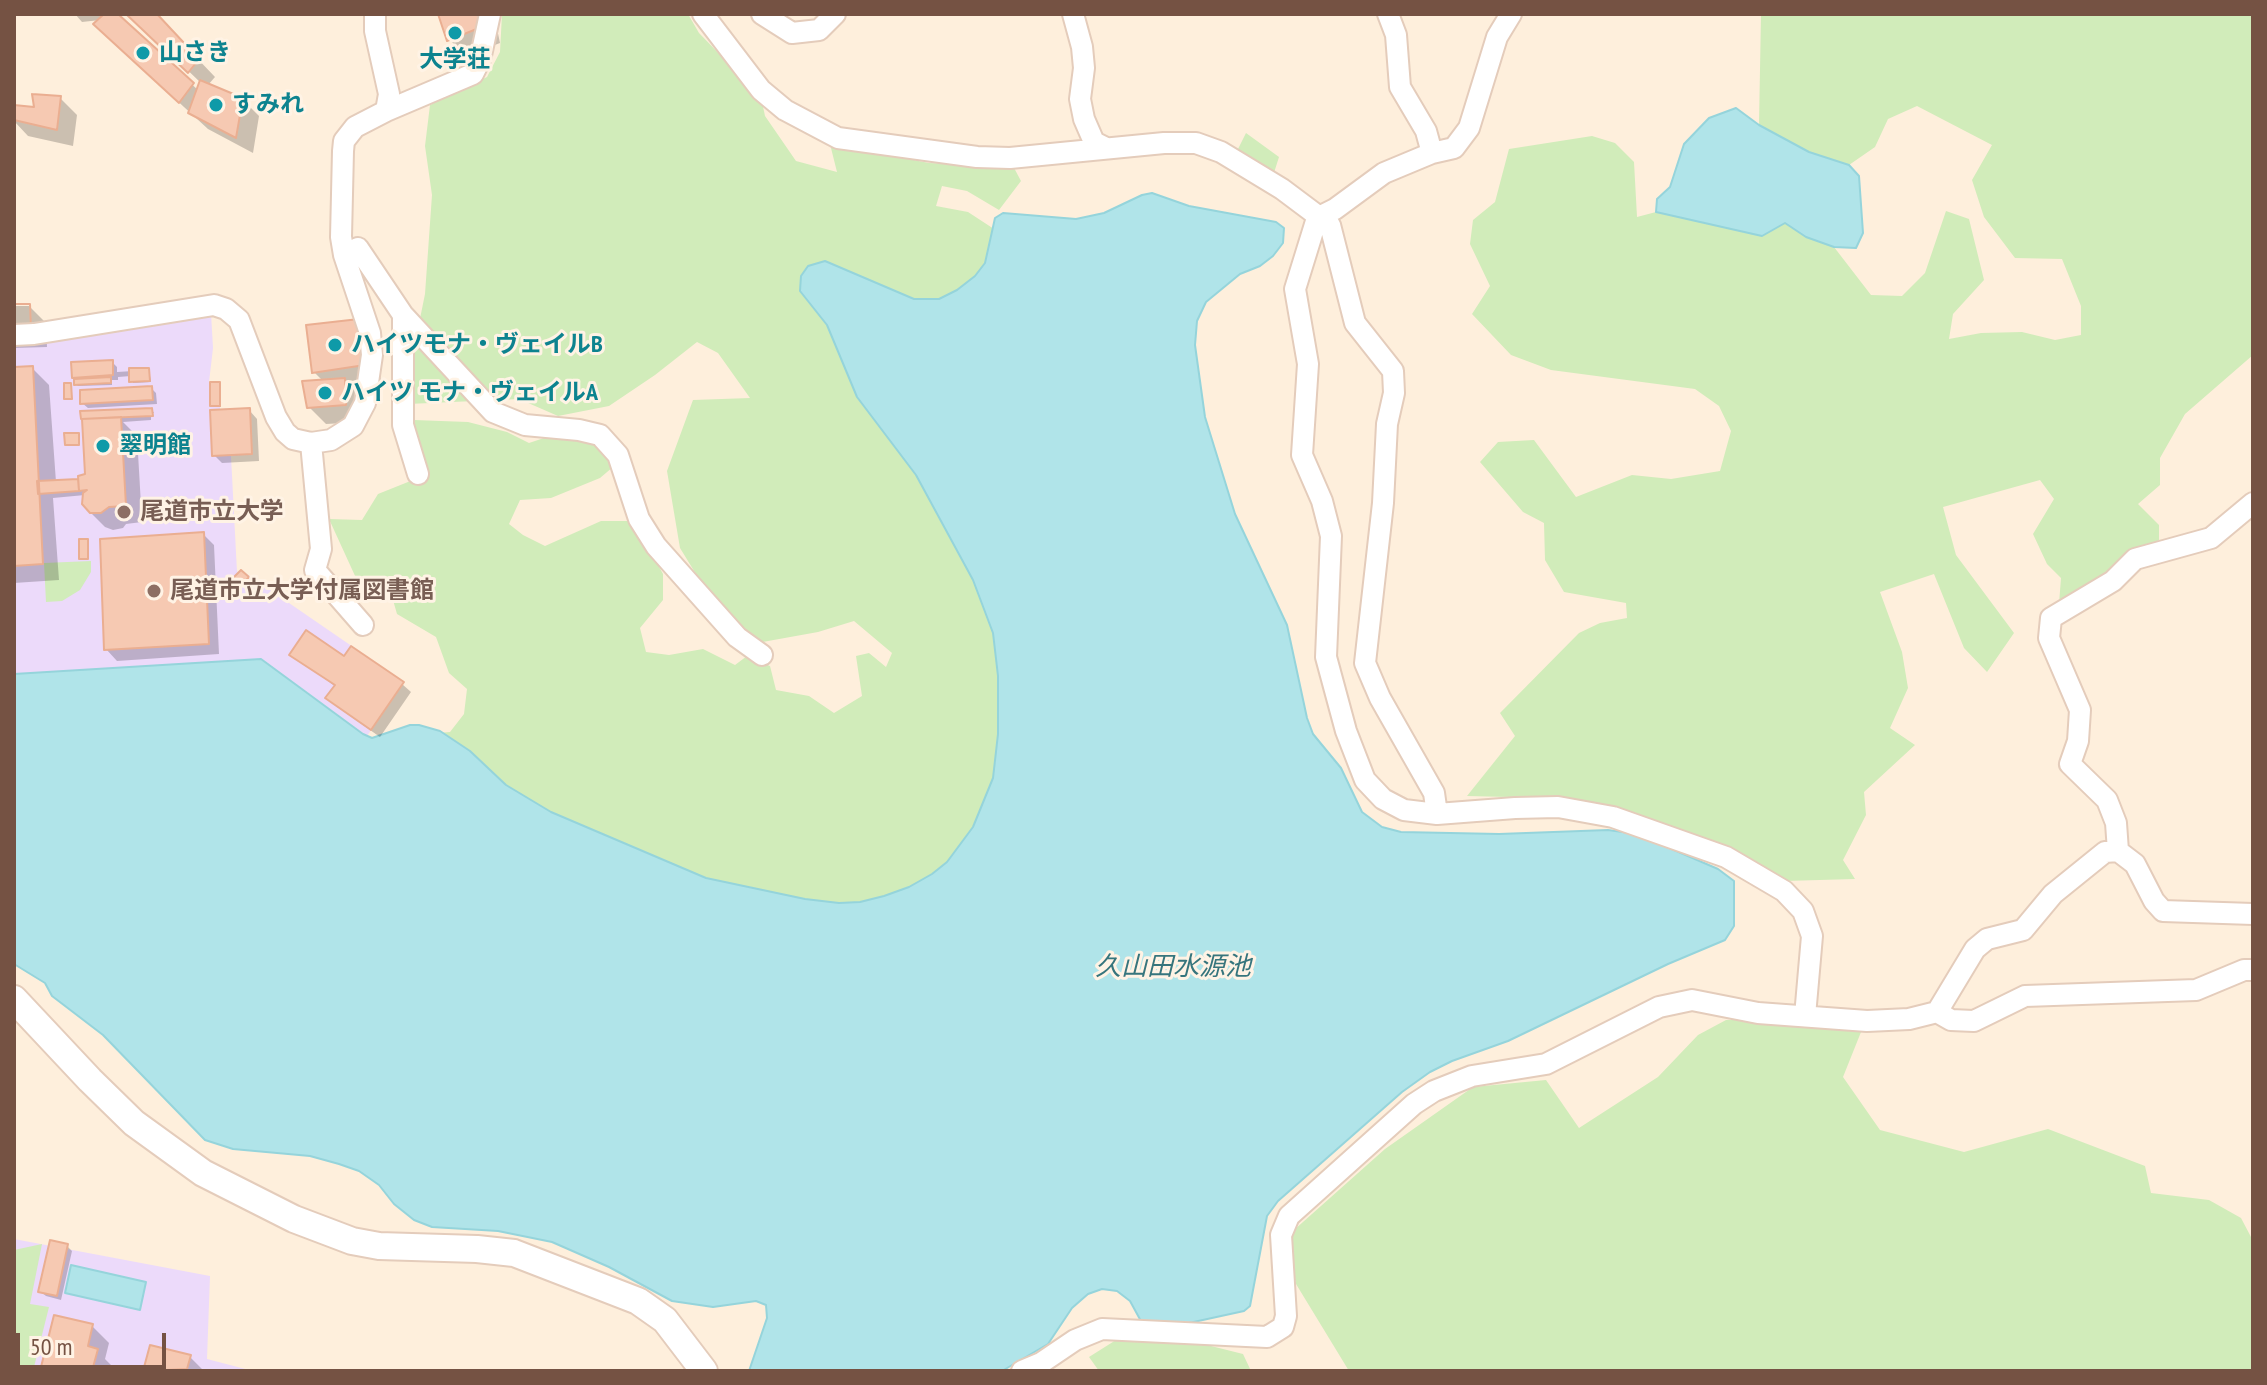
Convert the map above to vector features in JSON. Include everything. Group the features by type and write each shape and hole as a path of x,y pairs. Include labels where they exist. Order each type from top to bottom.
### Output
{"street":[{"path":"14,335 214,305 226,309 239,320 276,417 285,432 298,443 311,443 331,440 353,426 365,403 372,355 370,333 341,237 344,141 355,127 473,74 480,60 490,14"},
{"path":"703,14 761,90 785,110 838,138 977,157 1010,158 1196,143 1221,152 1282,189 1330,225 1355,323 1393,371 1394,393 1387,424 1383,503 1365,663 1380,698 1434,793 1437,814"},
{"path":"762,14 792,33 819,30 835,14"},
{"path":"1073,14 1082,47 1084,68 1080,99 1084,119 1094,142 1106,148"},
{"path":"1388,14 1396,35 1400,87 1426,131 1432,153"},
{"path":"1511,14 1497,37 1469,128 1454,148 1432,153 1384,173 1335,209 1317,218 1295,289 1308,364 1302,455 1322,501 1331,536 1326,657 1346,731 1365,780 1383,799 1404,810 1437,814 1558,807 1613,817 1726,857 1784,891 1803,911 1812,936 1805,1016"},
{"path":"371,20 389,94 386,111"},
{"path":"344,255 358,248 403,315 493,412 525,425 600,435 618,455 639,519 656,546 737,637 762,655"},
{"path":"403,315 403,425 418,474"},
{"path":"311,443 321,549 315,570 363,625"},
{"path":"2118,851 2116,823 2107,800 2070,764 2078,741 2080,710 2049,638 2051,618 2113,581 2135,559 2211,538 2253,503"},
{"path":"1937,1012 1975,949 1987,939 2023,930 2053,894 2105,852 2118,851 2135,864 2154,901 2163,911 2253,914"},
{"path":"1022,1371 1041,1363 1075,1340 1102,1329 1267,1337 1283,1327 1286,1316 1281,1235 1289,1216 1414,1104 1434,1091 1472,1076 1546,1064 1659,1007 1692,1000 1758,1013 1867,1021 1909,1019 1937,1012 1951,1020 1974,1021 2025,996 2196,990 2244,970 2253,970"},
{"path":"14,999 134,1123 203,1173 294,1219 352,1241 379,1246 514,1253 624,1295 665,1320 704,1371"}],"shaded area":[{"name":"尾道市立大学","path":"211,313 213,348 209,382 220,382 220,409 250,408 252,454 231,456 237,572 241,570 404,682 367,736 261,659 14,674 14,344 98,335 173,323"},
{"path":"14,1239 210,1276 207,1359 253,1371 14,1371"}],"green space":[{"path":"502,14 688,14 699,33 761,97 765,116 796,161 837,172 830,144 929,163 1013,166 1021,181 999,210 967,191 942,186 936,206 968,212 994,229 1005,221 913,427 1020,683 995,795 928,906 680,899 413,735 450,732 464,714 467,689 449,673 436,637 397,614 391,593 356,578 329,519 362,520 378,494 423,476 414,420 468,422 507,432 529,443 577,427 608,443 613,467 600,478 551,498 520,500 509,524 545,546 601,521 634,521 663,574 663,600 640,628 646,652 669,655 703,649 735,665 747,656 770,666 776,690 809,696 834,713 862,696 856,656 869,653 886,667 892,653 854,621 818,632 757,643 707,592 680,548 667,471 693,400 750,398 718,353 697,342 609,406 558,416 519,399 408,404 411,363 425,294 432,195 425,146 430,105 487,77 500,52"},
{"path":"1761,14 2253,14 2253,355 2185,414 2160,458 2160,485 2138,504 2159,525 2159,540 2059,604 2061,578 2047,564 2033,534 2054,499 2040,480 1943,507 1956,555 2014,633 1987,672 1964,648 1934,574 1880,592 1902,652 1908,688 1890,728 1915,745 1864,792 1866,815 1843,860 1855,879 1784,881 1551,798 1467,796 1515,736 1500,713 1579,633 1600,623 1627,618 1626,603 1564,592 1545,560 1544,523 1523,512 1480,462 1498,442 1534,440 1576,497 1632,475 1671,479 1720,471 1731,431 1719,406 1695,389 1551,370 1511,355 1472,314 1490,286 1470,244 1473,220 1495,202 1509,149 1592,136 1615,143 1634,162 1637,217 1656,212 1762,236 1785,223 1806,237 1834,247 1871,295 1902,296 1925,273 1946,211 1969,219 1984,280 1953,314 1949,339 1981,333 2022,332 2055,340 2081,335 2081,306 2062,259 2015,258 1984,217 1972,180 1992,145 1917,106 1888,119 1875,147 1849,165 1809,152 1759,125"},
{"path":"1246,133 1279,157 1272,179 1236,153"},
{"path":"91,561 91,572 80,590 62,601 46,602 44,563"},
{"path":"1767,1019 1863,1027 1843,1077 1880,1130 1964,1152 2048,1129 2145,1166 2151,1193 2209,1200 2241,1218 2251,1237 2253,1371 1349,1371 1296,1284 1285,1238 1385,1149 1473,1087 1546,1080 1579,1128 1658,1077 1698,1035 1726,1020"},
{"path":"42,1244 30,1304 49,1307 33,1371 14,1371 14,1250"},
{"path":"1116,1340 1207,1345 1243,1354 1251,1371 1099,1371 1089,1357"}],"water":[{"path":"1736,108 1759,125 1809,152 1849,165 1859,176 1863,233 1856,248 1834,247 1806,237 1785,223 1762,236 1656,212 1657,199 1670,187 1684,144 1709,118"},
{"name":"久山田水源池","path":"1152,193 1189,206 1276,222 1284,228 1283,243 1273,256 1260,266 1240,274 1206,302 1197,321 1195,345 1205,417 1235,514 1287,625 1307,718 1313,734 1341,768 1362,812 1382,827 1401,832 1499,834 1608,830 1637,834 1718,869 1734,881 1734,926 1725,940 1508,1041 1452,1061 1402,1092 1278,1201 1267,1216 1250,1306 1244,1311 1189,1323 1142,1323 1130,1301 1117,1291 1102,1289 1088,1294 1072,1308 1048,1344 1002,1371 749,1371 767,1318 766,1305 756,1301 713,1307 672,1301 609,1267 552,1242 498,1231 432,1227 414,1220 394,1204 379,1185 359,1171 339,1164 310,1156 233,1149 205,1140 103,1035 52,996 45,983 14,964 14,674 261,659 363,734 372,738 410,725 440,731 470,751 506,785 551,812 706,878 839,903 884,896 932,874 947,862 973,827 993,778 998,734 998,676 993,633 973,580 916,475 857,397 827,325 800,291 801,276 808,266 825,261 914,299 939,299 975,276 985,263 995,218 1003,213 1076,219 1104,213"},
{"path":"71,1265 146,1282 140,1310 65,1293"}],"building":[{"name":"山さき","path":"104,14 118,14 194,83 179,103 93,24"},
{"path":"126,14 157,14 199,59 188,73"},
{"name":"大学荘","path":"438,14 481,14 484,26 447,41"},
{"name":"すみれ","path":"200,80 243,98 236,138 188,113"},
{"path":"32,94 61,96 57,130 14,120 14,105 34,107"},
{"path":"14,304 30,304 31,330 14,331"},
{"path":"14,304 30,304 31,330 14,331"},
{"name":"ハイツモナ・ヴェイルB","path":"359,319 365,365 312,373 306,325"},
{"path":"113,360 113,375 72,378 71,362"},
{"path":"33,366 43,564 14,566 14,367"},
{"path":"129,368 149,368 150,381 129,382"},
{"path":"111,377 111,383 74,385 74,379"},
{"name":"ハイツ モナ・ヴェイルA","path":"345,378 346,405 307,408 302,381"},
{"path":"210,382 220,382 220,406 210,406"},
{"path":"64,383 71,383 72,399 64,399"},
{"path":"152,386 153,400 80,404 80,390"},
{"path":"152,408 153,416 81,419 80,411"},
{"path":"250,408 252,454 212,456 210,410"},
{"name":"翠明館","path":"121,417 126,506 90,513 82,504 83,493 87,490 79,491 78,476 85,474 82,419"},
{"path":"64,433 79,433 79,445 65,445"},
{"path":"78,479 79,491 38,494 37,481"},
{"name":"尾道市立大学付属図書館","path":"204,532 209,644 104,650 100,539"},
{"path":"79,539 88,539 88,559 79,559"},
{"path":"241,570 249,577 241,586 233,578"},
{"name":"尾道市立大学付属図書館","path":"306,630 344,656 351,646 404,682 371,730 325,698 335,685 289,655"},
{"path":"50,1240 68,1244 57,1296 38,1292"},
{"path":"54,1315 93,1324 88,1346 98,1349 92,1371 40,1371"},
{"path":"150,1345 191,1355 187,1369 143,1371"}],"place":[{"name":"大学荘","path":"455,33"},
{"name":"山さき","path":"143,53"},
{"name":"すみれ","path":"216,105"},
{"name":"ハイツモナ・ヴェイルB","path":"335,345"},
{"name":"ハイツ モナ・ヴェイルA","path":"325,393"},
{"name":"翠明館","path":"103,446"},
{"name":"尾道市立大学","path":"124,512"},
{"name":"尾道市立大学付属図書館","path":"154,591"}]}
